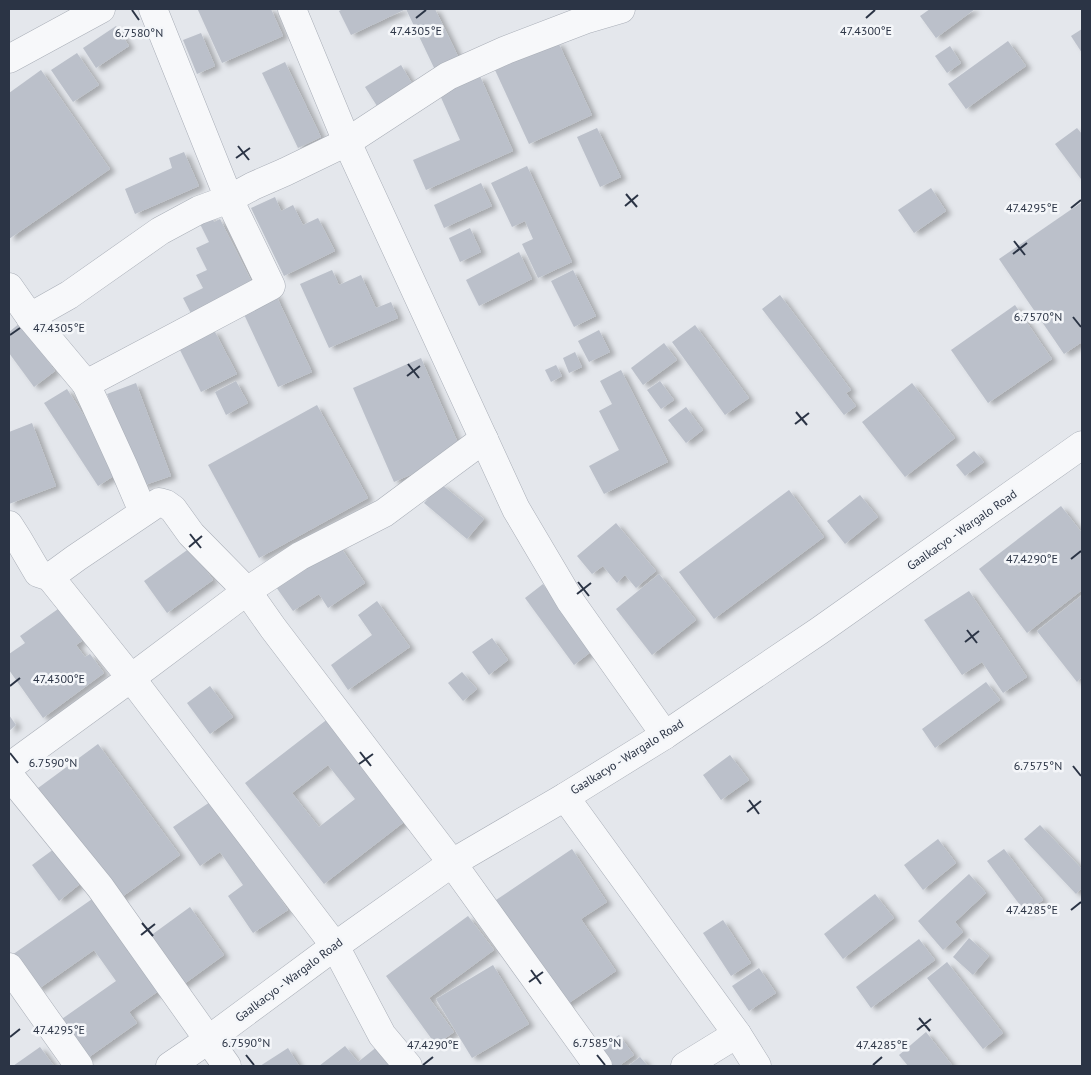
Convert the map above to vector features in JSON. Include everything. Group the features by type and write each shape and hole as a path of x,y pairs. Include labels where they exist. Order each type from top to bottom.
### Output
{"street":[{"path":"9,59 101,9"},
{"path":"86,384 271,286 229,199 153,9"},
{"path":"292,9 347,142 516,509 571,602 665,735"},
{"path":"30,317 68,295 160,231 199,210 229,199 347,142 448,76 587,19 621,9"},
{"path":"9,288 30,317 86,384 143,512"},
{"path":"9,767 247,591 300,556 384,513 484,439"},
{"name":"Gaalkacyo - Wargalo Road","path":"170,1066 452,863 665,735 819,631 1082,445"},
{"path":"50,577 159,502 173,509 191,534 247,591 279,636 452,863 598,1066"},
{"path":"12,537 38,573 50,577 131,678 335,946 382,1035 408,1066"},
{"path":"9,775 100,886 227,1066"},
{"path":"565,796 737,1034 757,1066"},
{"path":"9,967 79,1066"},
{"path":"685,1066 737,1034"}],"building":[{"path":"271,9 283,36 222,63 198,10"},
{"path":"343,9 406,9 351,35 339,11"},
{"path":"406,9 435,9 460,60 436,72"},
{"path":"930,9 975,9 936,38 920,16"},
{"path":"116,26 129,46 96,68 83,48"},
{"path":"1082,29 1082,53 1071,36"},
{"path":"201,33 215,66 197,74 183,40"},
{"path":"1008,41 1026,66 966,109 948,84"},
{"path":"558,42 592,115 529,144 495,70"},
{"path":"950,46 961,63 947,73 935,56"},
{"path":"77,53 99,85 73,102 51,70"},
{"path":"285,62 321,137 298,148 262,73"},
{"path":"401,65 413,85 377,106 365,87"},
{"path":"41,70 110,169 9,239 9,93"},
{"path":"480,76 513,151 426,190 413,160 460,140 439,93"},
{"path":"597,128 621,177 600,187 577,137"},
{"path":"1077,128 1082,134 1081,179 1055,144"},
{"path":"184,152 199,186 135,214 125,189 172,168 169,158"},
{"path":"527,166 572,262 538,278 522,244 533,239 525,221 512,227 491,183"},
{"path":"481,183 492,206 444,228 434,205"},
{"path":"931,188 946,211 914,233 898,210"},
{"path":"275,197 281,211 293,205 303,225 318,218 335,251 284,276 251,208"},
{"path":"1082,202 1082,342 1064,354 999,259"},
{"path":"212,216 214,222 220,219 256,290 195,321 183,298 203,288 196,275 207,270 196,248 209,242 199,222"},
{"path":"470,228 481,252 460,262 449,238"},
{"path":"519,252 532,279 479,306 466,280"},
{"path":"332,270 339,285 361,275 376,308 391,302 398,318 329,348 300,284"},
{"path":"573,270 596,316 574,327 551,281"},
{"path":"275,293 312,372 278,387 241,308"},
{"path":"780,295 851,390 846,393 856,406 844,415 762,309"},
{"path":"1015,305 1052,359 988,403 951,350"},
{"path":"20,323 55,371 34,387 9,353 9,332"},
{"path":"695,325 749,398 725,415 672,342"},
{"path":"214,330 237,374 201,392 179,348"},
{"path":"599,330 610,352 589,362 578,341"},
{"path":"664,343 677,360 643,385 631,368"},
{"path":"575,352 582,367 569,373 563,358"},
{"path":"421,358 462,452 394,482 353,388"},
{"path":"556,365 562,376 551,382 545,370"},
{"path":"621,370 668,462 604,494 589,466 619,450 599,411 612,404 600,381"},
{"path":"236,381 248,403 226,415 215,392"},
{"path":"660,381 674,400 661,409 647,390"},
{"path":"136,383 171,476 142,486 107,394"},
{"path":"912,383 955,438 905,477 862,422"},
{"path":"67,389 120,472 98,486 44,403"},
{"path":"317,405 368,498 259,558 208,465"},
{"path":"686,407 703,430 686,443 668,420"},
{"path":"32,423 56,486 9,504 9,432"},
{"path":"974,451 984,462 965,476 956,465"},
{"path":"441,484 484,519 467,539 424,503"},
{"path":"789,490 824,537 714,619 679,572"},
{"path":"860,495 878,517 845,544 827,521"},
{"path":"1061,506 1082,533 1082,590 1027,633 979,569"},
{"path":"616,523 656,571 636,588 625,575 617,583 603,566 592,574 577,556"},
{"path":"339,545 365,583 328,608 319,594 293,611 276,587"},
{"path":"190,548 213,580 167,613 144,581"},
{"path":"659,574 696,620 652,655 616,609"},
{"path":"543,584 592,651 574,665 525,598"},
{"path":"969,591 1027,677 1003,693 982,662 962,675 924,620"},
{"path":"1082,595 1082,677 1077,682 1037,631"},
{"path":"377,601 410,647 348,690 331,665 372,635 358,615"},
{"path":"58,609 82,641 76,645 85,657 90,654 104,673 43,718 9,670 9,654 25,643 20,636"},
{"path":"492,638 508,660 489,675 472,652"},
{"path":"462,672 477,689 463,701 448,683"},
{"path":"986,682 1000,700 935,748 922,729"},
{"path":"210,686 233,717 210,734 187,703"},
{"path":"9,715 16,725 9,731"},
{"path":"329,718 408,819 324,884 245,783","holes":["328,765 355,799 319,827 292,793"]},
{"path":"98,744 180,855 115,902 34,791"},
{"path":"730,755 749,780 721,800 703,775"},
{"path":"213,800 288,910 253,933 228,896 243,885 220,852 200,866 173,827"},
{"path":"1040,825 1082,869 1082,888 1076,894 1024,839"},
{"path":"938,839 956,863 923,890 904,865"},
{"path":"54,849 80,884 59,901 32,865"},
{"path":"572,849 607,902 581,919 616,971 560,1009 490,904"},
{"path":"1004,849 1043,900 1026,913 987,861"},
{"path":"969,874 986,893 955,922 963,932 943,950 918,921"},
{"path":"875,894 894,918 843,959 824,934"},
{"path":"95,897 160,990 129,1012 137,1023 85,1060 59,1021 116,981 94,950 37,990 12,955"},
{"path":"190,907 224,955 180,987 146,939"},
{"path":"468,916 494,950 429,998 454,1032 436,1045 386,976"},
{"path":"723,920 751,963 731,976 703,933"},
{"path":"969,938 989,956 973,975 953,957"},
{"path":"919,939 935,960 871,1008 856,987"},
{"path":"947,962 1003,1033 983,1049 927,978"},
{"path":"493,965 529,1024 472,1058 436,999"},
{"path":"759,968 776,993 749,1011 732,986"},
{"path":"926,1032 951,1066 908,1066 899,1055"},
{"path":"619,1035 634,1055 619,1066 611,1066 599,1049"},
{"path":"345,1046 358,1062 378,1046 394,1066 319,1066"},
{"path":"40,1047 54,1066 13,1066"},
{"path":"288,1048 299,1066 260,1066"},
{"path":"640,1057 648,1066 628,1066"}]}
